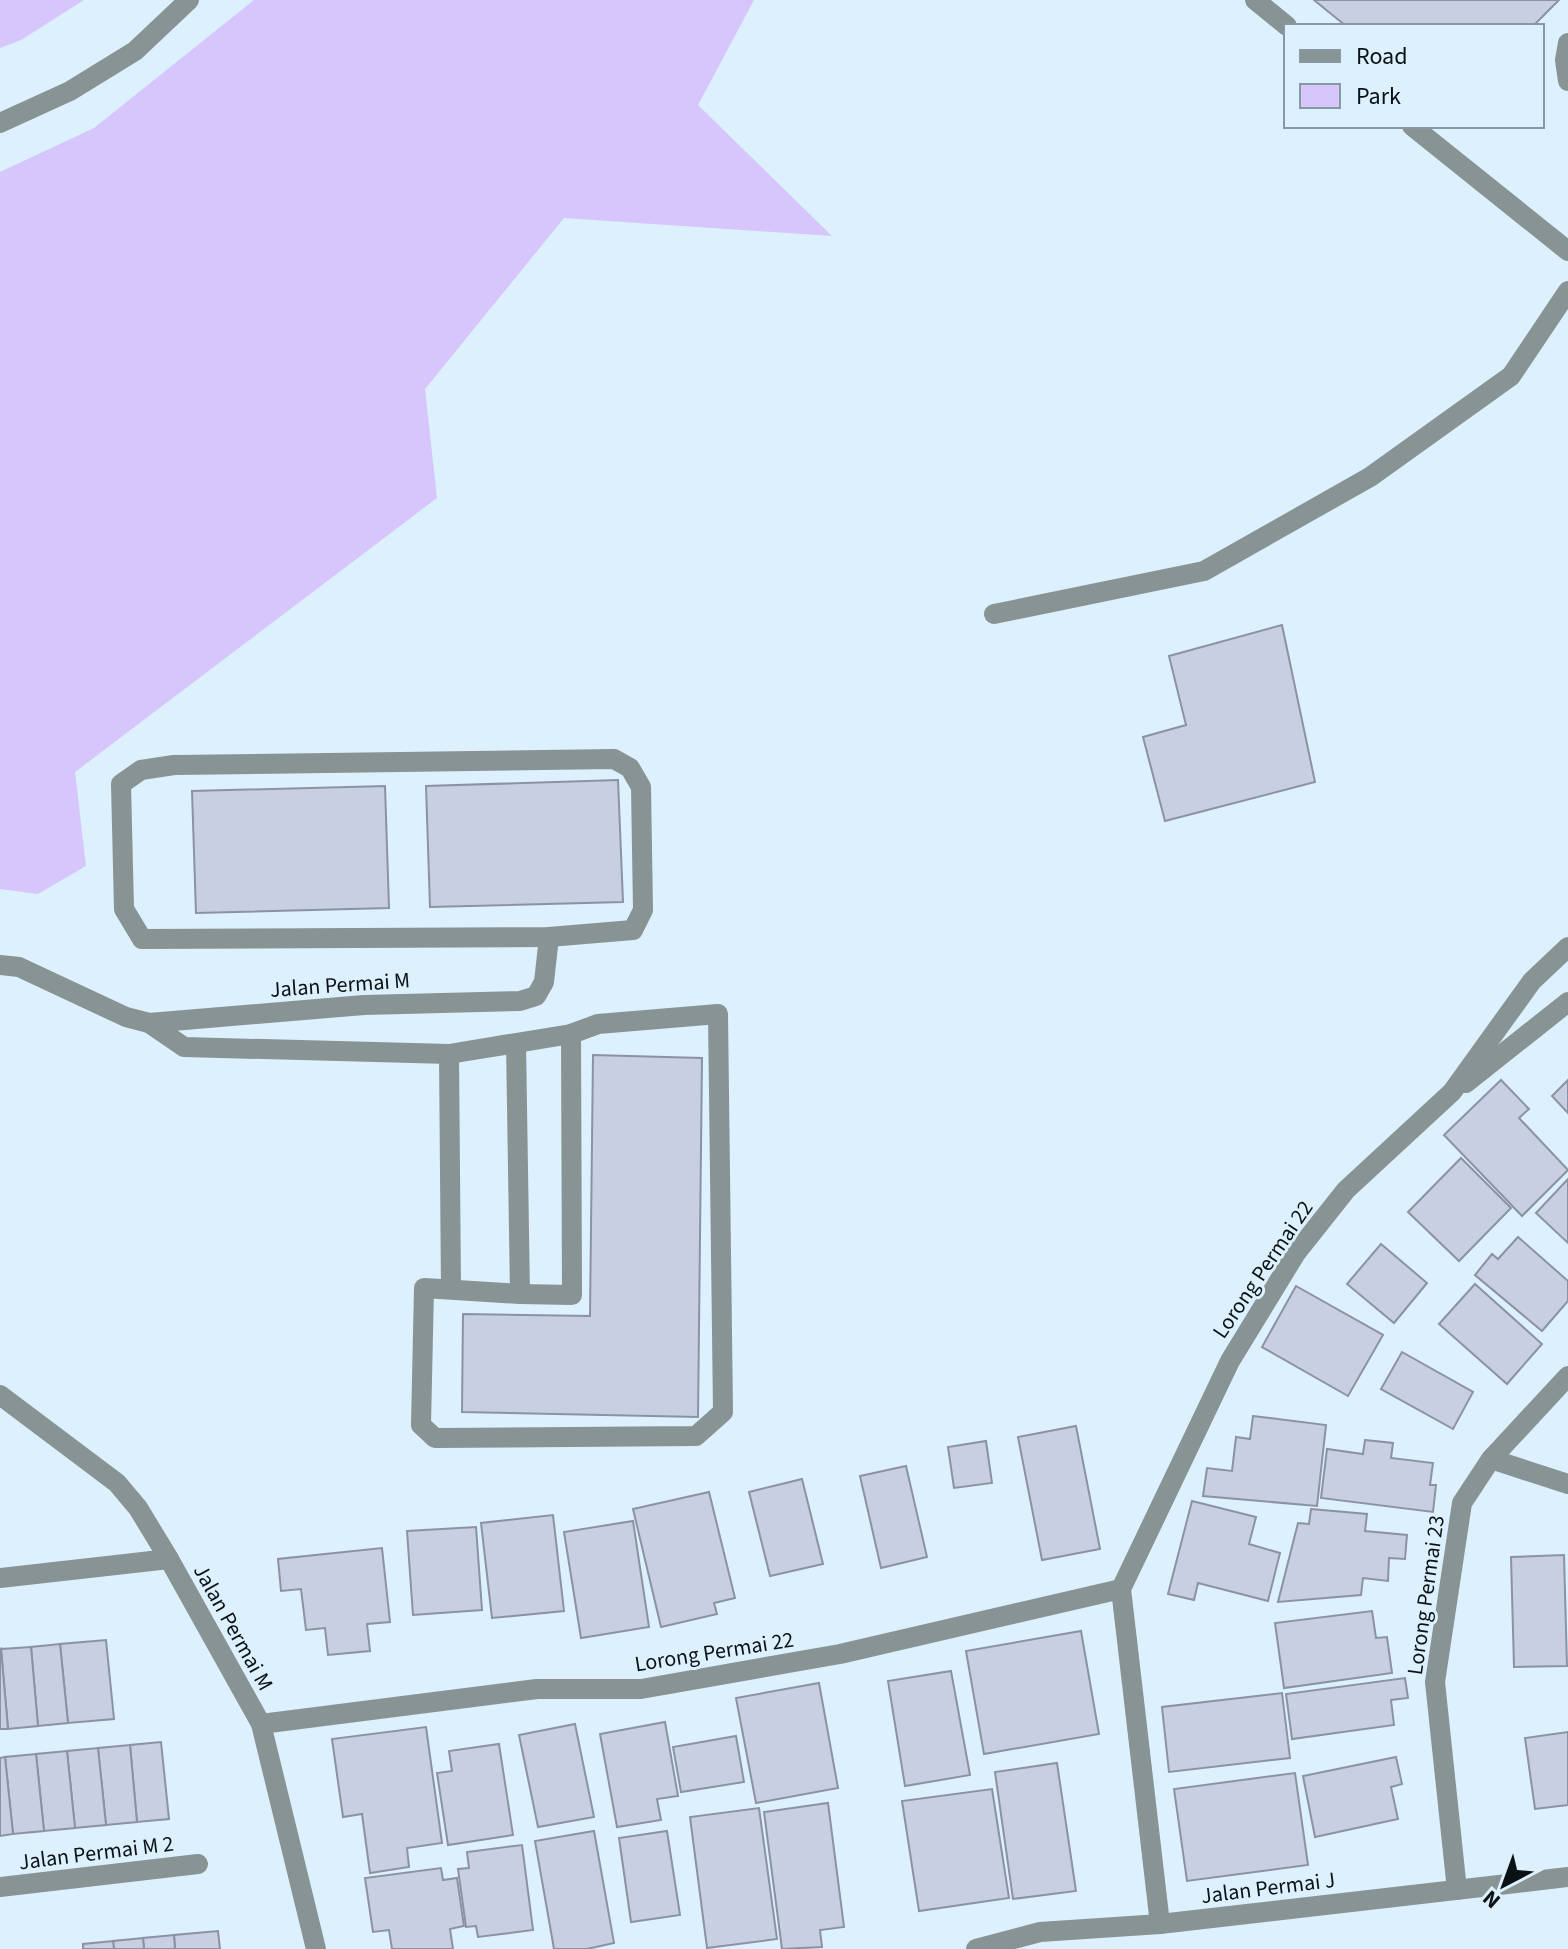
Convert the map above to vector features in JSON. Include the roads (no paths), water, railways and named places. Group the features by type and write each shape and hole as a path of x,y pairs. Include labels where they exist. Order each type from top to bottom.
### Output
{"street":[{"path":"0,123 70,91 135,51 189,0"},
{"path":"1255,0 1285,24"},
{"path":"1568,43 1565,60 1568,81"},
{"path":"1414,128 1568,251"},
{"path":"994,614 1204,571 1370,477 1511,376 1568,291"},
{"path":"614,759 630,768 641,787 643,910 633,930 549,937 142,939 124,909 121,784 141,770 174,765 614,759"},
{"name":"Jalan Permai M","path":"0,965 19,967 126,1017 149,1023 364,1005 520,1001 536,996 544,982 549,937"},
{"name":"Lorong Permai 22","path":"261,1724 537,1689 641,1689 840,1654 1121,1589 1230,1361 1296,1253 1346,1190 1452,1092 1532,981 1568,947"},
{"path":"1452,1092 1568,1002"},
{"path":"149,1023 184,1047 449,1054 571,1034 598,1024 718,1014 723,1412 696,1436 435,1438 421,1425 424,1288 572,1295 571,1034"},
{"path":"516,1043 520,1294"},
{"path":"449,1054 451,1289"},
{"name":"Lorong Permai 23","path":"1457,1890 1435,1682 1462,1503 1491,1459 1568,1376"},
{"name":"Jalan Permai M","path":"0,1395 117,1483 138,1508 169,1559 261,1724 316,1949"},
{"path":"1491,1459 1568,1484"},
{"path":"0,1578 169,1559"},
{"path":"1121,1589 1160,1924"},
{"name":"Jalan Permai M 2","path":"0,1887 198,1864"},
{"name":"Jalan Permai J","path":"976,1949 1040,1932 1160,1924 1568,1877"}]}
